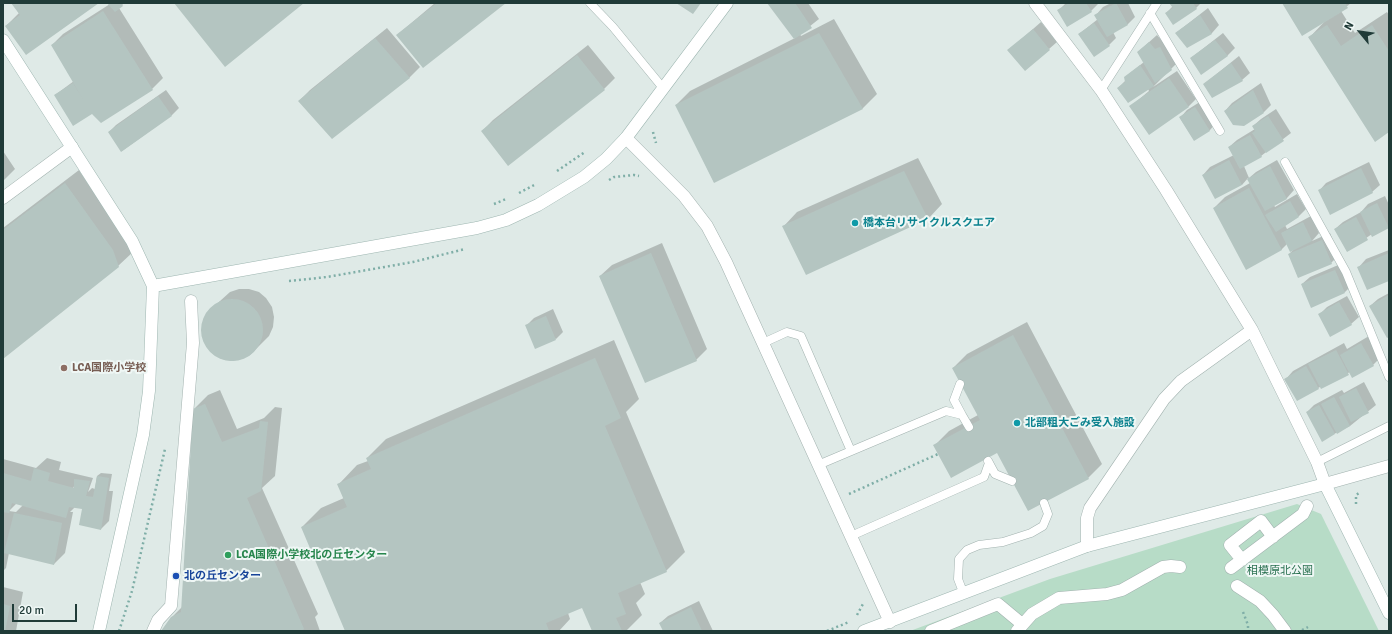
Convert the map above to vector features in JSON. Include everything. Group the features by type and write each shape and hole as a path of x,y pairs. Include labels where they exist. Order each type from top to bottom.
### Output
{"street":[{"path":"153,286 469,229 506,220 538,205 584,177 606,159 626,138 726,3"},
{"path":"1035,3 1101,90 1166,190 1252,330 1317,462 1324,484 1389,613"},
{"path":"3,40 132,241 153,286 149,391 143,435 99,631"},
{"path":"626,138 684,196 707,226 726,262 890,622"},
{"path":"3,198 72,147"},
{"path":"153,631 158,620 171,606 186,416 192,365 193,343 191,301"},
{"path":"1087,546 1087,518 1090,508 1164,399 1181,381 1252,330"},
{"path":"864,631 1087,546 1389,466"},
{"path":"1231,568 1303,514 1307,506"},
{"path":"1242,560 1230,545 1261,521 1273,537"},
{"path":"930,631 998,604 1020,628 1032,614 1059,598 1107,594 1122,590 1163,567 1180,567"},
{"path":"1237,586 1260,601 1285,631"}],"lane":[{"path":"590,3 663,88"},
{"path":"1101,90 1157,3"},
{"path":"1150,13 1220,131"},
{"path":"1285,162 1346,272 1389,377"},
{"path":"763,344 787,332 801,336 851,451"},
{"path":"960,384 954,400 969,426"},
{"path":"818,465 946,411 962,415"},
{"path":"1317,462 1389,426"},
{"path":"851,536 984,477 988,461 995,474 1012,481"},
{"path":"963,592 958,579 959,559 967,550 979,545 1003,542 1032,533 1043,526 1048,514 1044,503"}],"path":[{"path":"654,128 653,134 657,146"},
{"path":"553,174 590,149"},
{"path":"607,182 614,177 634,175 640,177"},
{"path":"516,195 541,182"},
{"path":"488,206 509,198"},
{"path":"286,281 327,277 405,263 472,247"},
{"path":"119,631 132,591 167,445"},
{"path":"850,501 847,495 938,454"},
{"path":"827,631 849,623 857,616 863,605 863,598"},
{"path":"1237,608 1244,612 1248,625 1248,631"},
{"path":"1300,631 1308,627"}],"green space":[{"name":"相模原北公園","path":"1297,504 1321,514 1379,631 910,631 1050,579"}],"building":[{"path":"11,3 99,3 26,55 5,26 20,15"},
{"path":"107,3 121,3 123,6 115,12"},
{"path":"174,3 304,3 225,67"},
{"path":"437,3 506,3 423,68 396,35"},
{"path":"676,3 701,3 693,14"},
{"path":"767,3 795,3 812,28 794,39"},
{"path":"1069,3 1086,3 1092,12 1067,27 1057,10"},
{"path":"1116,3 1128,25 1107,37 1094,15"},
{"path":"1169,3 1193,3 1197,9 1173,25 1165,13 1173,8"},
{"path":"1282,3 1345,3 1348,8 1302,36"},
{"path":"103,11 153,90 101,123 92,114 73,126 54,95 73,83 84,101 51,45"},
{"path":"1200,15 1212,34 1187,48 1175,33"},
{"path":"1094,23 1110,46 1094,57 1078,34"},
{"path":"1327,25 1341,46 1372,25 1389,51 1389,132 1375,142 1308,37"},
{"path":"1033,29 1050,50 1025,71 1007,50"},
{"path":"819,33 863,109 714,183 675,105"},
{"path":"375,38 410,78 332,139 298,101"},
{"path":"1215,40 1228,56 1201,75 1190,58"},
{"path":"1149,42 1155,49 1160,47 1172,70 1155,83 1137,52"},
{"path":"577,55 605,90 508,166 481,131"},
{"path":"1231,63 1243,81 1212,98 1203,84"},
{"path":"1140,65 1154,86 1128,103 1117,88 1125,82 1124,77"},
{"path":"1169,78 1189,107 1149,135 1129,106"},
{"path":"1253,90 1264,113 1244,126 1233,125 1224,111"},
{"path":"158,96 172,116 121,152 108,132"},
{"path":"1195,107 1210,131 1194,141 1179,117"},
{"path":"1268,116 1284,141 1266,153 1252,133 1255,131 1252,126"},
{"path":"1250,135 1262,157 1240,169 1228,147"},
{"path":"1229,160 1242,185 1215,199 1202,175"},
{"path":"1270,166 1287,199 1265,211 1247,179"},
{"path":"1361,168 1373,193 1330,215 1318,190"},
{"name":"橋本台リサイクルスクエア","path":"904,171 928,219 806,275 782,226"},
{"path":"65,183 113,250 119,267 3,359 3,230"},
{"path":"1249,188 1282,250 1246,270 1213,208"},
{"path":"1290,201 1299,217 1276,232 1265,215"},
{"path":"1377,203 1389,228 1372,237 1360,212"},
{"path":"1356,217 1368,240 1347,252 1334,229"},
{"path":"1303,222 1312,241 1290,252 1281,233"},
{"path":"1322,240 1332,264 1298,278 1288,254"},
{"path":"651,253 697,361 645,383 599,276"},
{"path":"1389,253 1389,281 1367,290 1357,267"},
{"path":"1335,270 1345,293 1311,308 1301,284"},
{"path":"1389,295 1389,337 1387,338 1369,306"},
{"path":"232,299 244,301 254,308 261,318 263,330 261,342 254,352 244,359 232,361 220,359 210,352 203,342 201,330 203,318 210,308 220,301"},
{"path":"1339,302 1352,325 1330,337 1318,314"},
{"path":"546,316 556,340 535,349 525,325"},
{"name":"北部粗大ごみ受入施設","path":"1013,335 1089,479 1028,511 997,453 951,478 933,445 980,420 952,368"},
{"path":"1361,343 1374,366 1352,378 1340,355"},
{"path":"1336,350 1349,375 1321,389 1308,364"},
{"path":"595,358 621,418 605,426 667,572 618,593 626,614 616,618 622,631 592,631 582,608 546,623 549,631 345,631 301,527 347,507 337,484 371,469 366,458"},
{"path":"1306,366 1319,389 1297,401 1284,379"},
{"path":"1356,388 1369,413 1351,422 1339,397"},
{"path":"1334,397 1350,426 1337,434 1321,404"},
{"name":"LCA国際小学校北の丘センター","path":"205,404 222,442 259,428 260,421 268,422 261,491 247,498 304,629 301,631 161,631 171,617 181,612 193,409"},
{"path":"1319,405 1335,434 1322,442 1306,412"},
{"path":"34,468 50,473 48,481 74,488 74,479 90,481 86,496 93,497 97,476 109,478 101,530 79,525 82,509 69,507 66,518 12,503 9,513 3,512 3,473 31,481"},
{"path":"14,513 62,523 54,565 4,553"},
{"path":"3,604 10,606 5,631 3,631"},
{"path":"691,607 702,631 663,631 659,623"}],"place":[{"name":"橋本台リサイクルスクエア","path":"855,223"},
{"name":"LCA国際小学校","path":"64,368"},
{"name":"北部粗大ごみ受入施設","path":"1017,423"},
{"name":"LCA国際小学校北の丘センター","path":"228,555"},
{"name":"北の丘センター","path":"176,576"}]}
